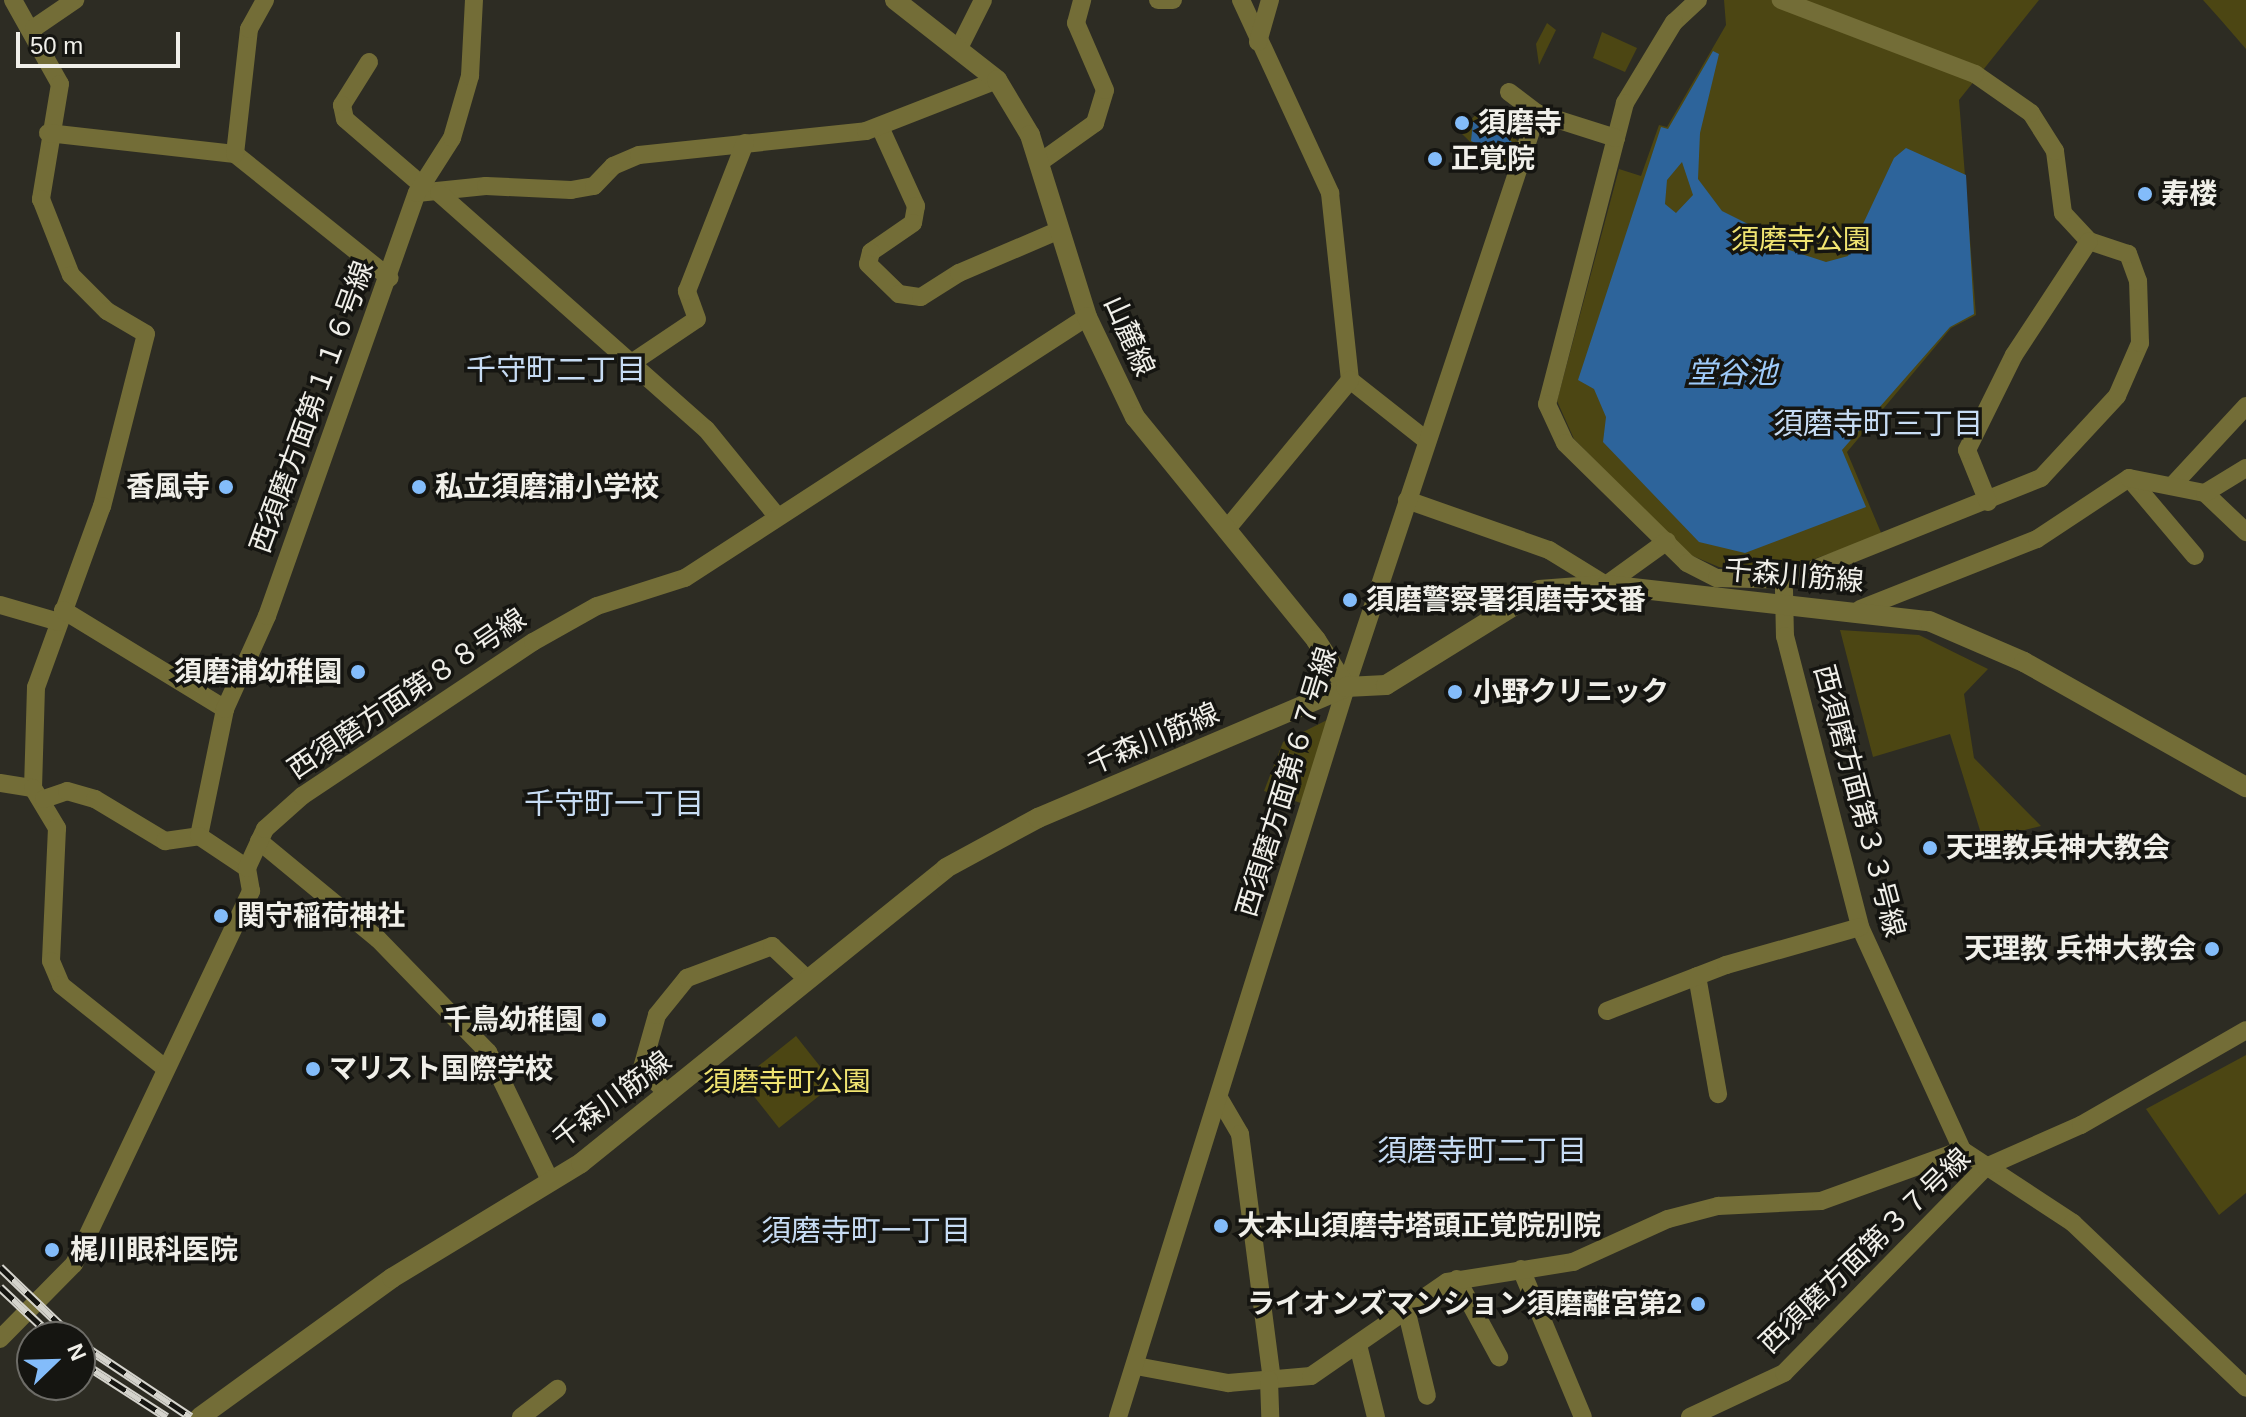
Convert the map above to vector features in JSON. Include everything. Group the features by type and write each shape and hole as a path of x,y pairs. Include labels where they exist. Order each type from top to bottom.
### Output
{"street":[{"path":"13,0 34,28 60,84 48,133 41,199 71,275 107,311 146,334 102,506 36,687 38,794 57,828 51,961 61,985 89,1012 165,1068"},
{"path":"34,28 75,0"},
{"path":"235,154 249,29 265,0"},
{"name":"西須磨方面第１１６号線","path":"199,836 225,709 267,616 390,278 452,138 470,76 474,0"},
{"name":"山麓線","path":"895,0 960,46 997,80 1039,163 1087,317 1135,417 1346,687"},
{"path":"960,46 983,0"},
{"path":"1039,163 1095,123 1105,90 1076,23 1082,0"},
{"path":"1158,0 1173,0"},
{"path":"1241,0 1330,193 1350,380 1426,440"},
{"path":"1258,42 1270,0"},
{"path":"1698,0 1647,65 1616,138 1547,404 1565,443 1687,563 1717,578 1787,580 1988,502 2041,478 2117,396 2140,343 2138,281 2128,254 2089,241 2063,213 2055,151 2003,89 1781,0"},
{"path":"369,62 342,105 345,119 627,366 706,429 777,516"},
{"path":"426,191 486,186 571,190 594,186 613,166 639,155 880,127 997,80"},
{"path":"1509,92 1537,113 1616,138"},
{"name":"西須磨方面第６７号線","path":"1118,1417 1346,687 1537,113"},
{"path":"880,127 916,206 913,223 871,252 868,264 899,294 921,297 959,273 1060,230"},
{"path":"48,133 235,154 390,278"},
{"path":"627,366 697,319 687,291 745,143"},
{"path":"1988,502 1967,450 2014,355 2089,241"},
{"name":"西須磨方面第８８号線","path":"0,1339 74,1264 251,891 247,868 259,841 302,796 533,642 597,606 685,578 1087,317"},
{"path":"1226,530 1350,380"},
{"path":"2172,486 2246,406"},
{"path":"2205,493 2246,468"},
{"path":"2129,478 2195,556"},
{"path":"1860,609 2037,539 2129,478 2205,493 2246,532"},
{"path":"1407,500 1549,550 1606,585 1667,541"},
{"path":"1780,604 1787,580"},
{"name":"千森川筋線","path":"200,1417 392,1278 550,1180 668,1094 946,868 1038,818 1346,687 1386,685 1539,590 1606,585 1780,604 1860,609 1929,621 2024,662 2246,787"},
{"name":"西須磨方面第３３号線","path":"1780,604 1860,927 1962,1150"},
{"path":"0,605 61,616 225,709"},
{"path":"0,783 38,794 67,791 95,799 165,841 199,836 247,868"},
{"path":"259,841 378,939 488,1052 550,1180"},
{"path":"1607,1011 1697,976 1860,927"},
{"path":"668,1094 642,1068 657,1015 687,978 772,946 807,979"},
{"path":"1697,976 1718,1094"},
{"name":"西須磨方面第３７号線","path":"1690,1417 1784,1373 1986,1167 2081,1125 2246,1030"},
{"path":"1219,1098 1240,1134 1271,1380 1270,1417"},
{"path":"1136,1366 1228,1383 1311,1376 1359,1349 1457,1279 1573,1262 1668,1219 1718,1206 1821,1201 1962,1150 2073,1223 2246,1388"},
{"path":"1521,1269 1583,1417"},
{"path":"1457,1279 1499,1357"},
{"path":"1407,1313 1427,1396"},
{"path":"1359,1349 1376,1417"},
{"path":"521,1417 557,1389"}],"green space":[{"name":"須磨寺公園","path":"1724,0 2039,0 1959,100 1976,315 1951,328 1847,452 1882,535 1772,574 1719,567 1688,554 1574,439 1557,401 1619,169 1641,176 1659,125 1667,127 1726,25"},
{"path":"2203,0 2246,0 2246,49 2220,19"},
{"path":"1547,23 1556,30 1539,65 1536,44"},
{"path":"1602,32 1637,48 1625,72 1593,58"},
{"path":"1483,108 1519,142 1507,168 1497,168 1459,131"},
{"path":"1840,630 1919,635 1988,669 1964,694 1974,758 2041,826 1983,840 1950,734 1873,757"},
{"path":"1333,717 1307,805 1264,791 1283,742"},
{"name":"須磨寺町公園","path":"796,1036 834,1084 779,1128 741,1080"},
{"path":"2246,1055 2246,1193 2219,1215 2146,1109"}],"water":[{"name":"堂谷池","path":"1713,51 1719,54 1700,133 1698,179 1722,211 1780,240 1780,247 1826,262 1848,256 1894,158 1906,148 1966,175 1974,314 1950,327 1842,450 1866,507 1745,553 1699,542 1603,442 1606,417 1594,389 1578,380 1661,127 1668,129","holes":["1682,162 1693,195 1676,213 1665,204 1667,180"]},
{"path":"1485,118 1513,143 1533,150 1527,167 1471,141 1473,122"}],"railway":[{"path":"0,1267 56,1321"},
{"path":"0,1287 36,1321"},
{"path":"96,1354 191,1417"},
{"path":"96,1371 167,1417"}],"place":[{"name":"須磨寺","path":"1462,123"},
{"name":"正覚院","path":"1435,159"},
{"name":"寿楼","path":"2145,194"},
{"name":"香風寺","path":"226,487"},
{"name":"私立須磨浦小学校","path":"419,487"},
{"name":"須磨警察署須磨寺交番","path":"1350,600"},
{"name":"須磨浦幼稚園","path":"358,672"},
{"name":"小野クリニック","path":"1455,692"},
{"name":"天理教兵神大教会","path":"1930,848"},
{"name":"関守稲荷神社","path":"221,916"},
{"name":"天理教 兵神大教会","path":"2212,949"},
{"name":"千鳥幼稚園","path":"599,1020"},
{"name":"マリスト国際学校","path":"313,1069"},
{"name":"大本山須磨寺塔頭正覚院別院","path":"1221,1226"},
{"name":"梶川眼科医院","path":"52,1250"},
{"name":"ライオンズマンション須磨離宮第2","path":"1698,1304"}],"district":[{"name":"千守町二丁目","path":"556,370"},
{"name":"須磨寺町三丁目","path":"1878,424"},
{"name":"千守町一丁目","path":"614,804"},
{"name":"須磨寺町二丁目","path":"1482,1151"},
{"name":"須磨寺町一丁目","path":"866,1231"}]}
